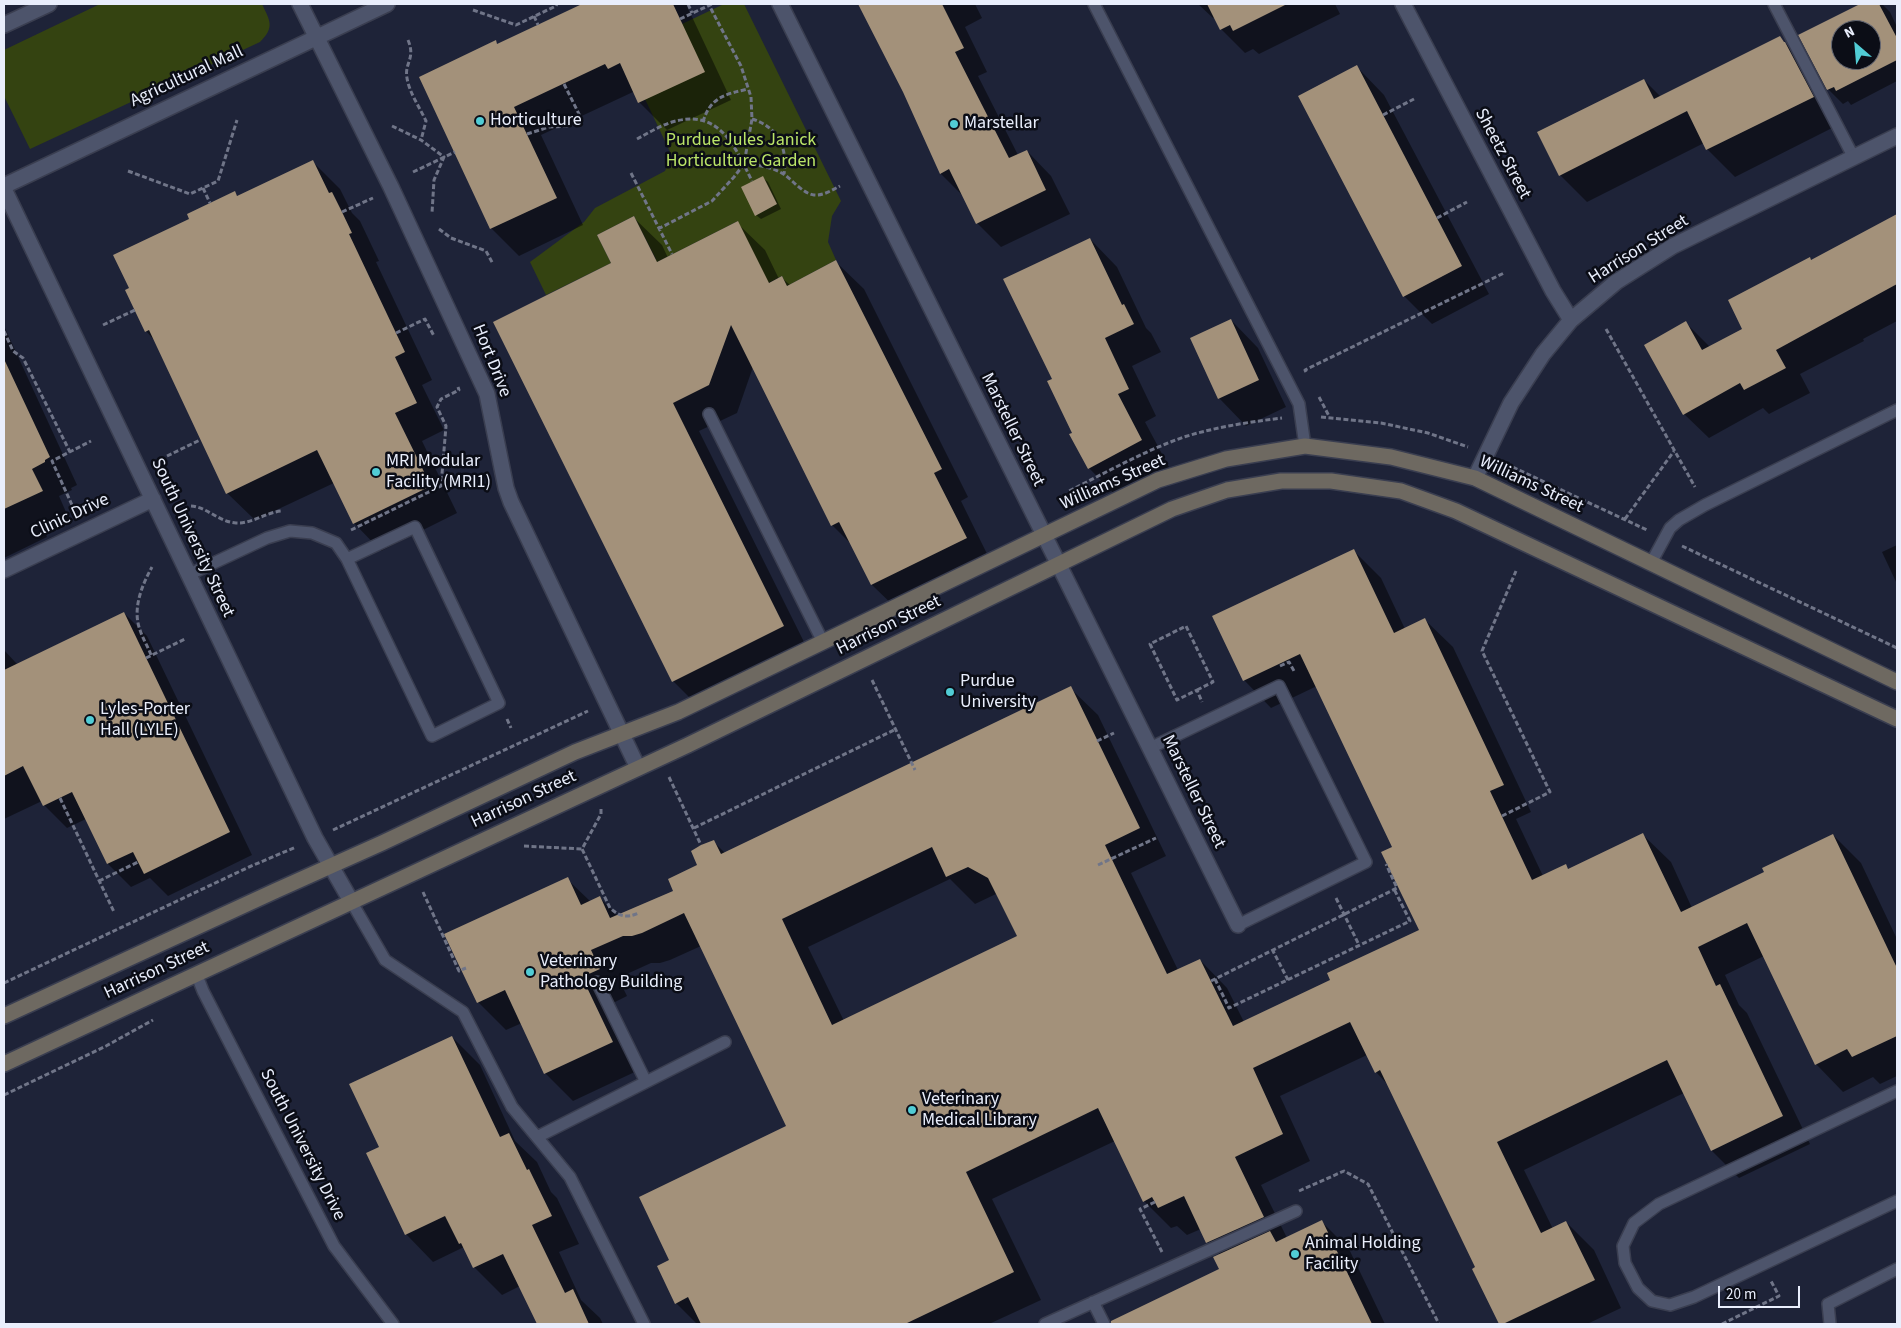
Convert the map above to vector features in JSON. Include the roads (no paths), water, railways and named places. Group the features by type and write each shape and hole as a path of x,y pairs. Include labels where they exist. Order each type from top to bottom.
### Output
{"main road":[{"name":"Williams Street","path":"1044,536 1158,480 1226,458 1305,446 1391,457 1475,478 1897,682"},
{"path":"1058,565 1172,509 1228,490 1281,481 1332,481 1401,491 1456,511 1897,719"},
{"name":"Harrison Street","path":"4,1016 575,752 678,712 1044,536"},
{"name":"Harrison Street","path":"4,1064 638,768 1058,565"}],"street":[{"path":"4,25 49,4"},
{"name":"Hort Drive","path":"300,4 399,204 487,394 506,488 638,768"},
{"name":"Agricultural Mall","path":"4,187 387,4"},
{"name":"Marsteller Street","path":"780,4 1238,926"},
{"name":"Sheetz Street","path":"1402,4 1553,291 1571,320"},
{"name":"Harrison Street","path":"1475,478 1511,403 1544,354 1571,320 1616,282 1673,246 1897,136"},
{"name":"South University Street","path":"4,187 188,575 316,838 351,901"},
{"name":"Clinic Drive","path":"4,570 153,499"}],"lane":[{"path":"1094,4 1299,404 1305,446"},
{"path":"1774,4 1854,158"},
{"path":"1651,563 1670,528 1679,520 1705,505 1897,410"},
{"path":"709,414 823,642"},
{"path":"188,575 267,538 290,531 312,533 336,543 347,559 432,736 500,704 415,527 347,559"},
{"path":"1150,748 1280,686 1366,862 1238,926"},
{"path":"351,901 385,960 463,1012 512,1106 570,1178 644,1324"},
{"name":"South University Drive","path":"196,973 334,1246 393,1324"},
{"path":"597,982 646,1082"},
{"path":"537,1137 725,1042"},
{"path":"1897,1091 1659,1204 1634,1223 1623,1246 1625,1263 1638,1288 1652,1301 1670,1305 1694,1297 1897,1200"},
{"path":"1045,1324 1296,1211"},
{"path":"1830,1324 1828,1304 1897,1269"},
{"path":"1094,1302 1104,1324"}],"place":[{"name":"Horticulture","path":"480,121"},
{"name":"Marstellar","path":"954,124"},
{"name":"MRI Modular Facility (MRI1)","path":"376,472"},
{"name":"Purdue University","path":"950,692"},
{"name":"Lyles-Porter Hall (LYLE)","path":"90,720"},
{"name":"Veterinary Pathology Building","path":"530,972"},
{"name":"Veterinary Medical Library","path":"912,1110"},
{"name":"Animal Holding Facility","path":"1295,1254"}],"park label":[{"name":"Purdue Jules Janick Horticulture Garden","path":"741,151"}]}
